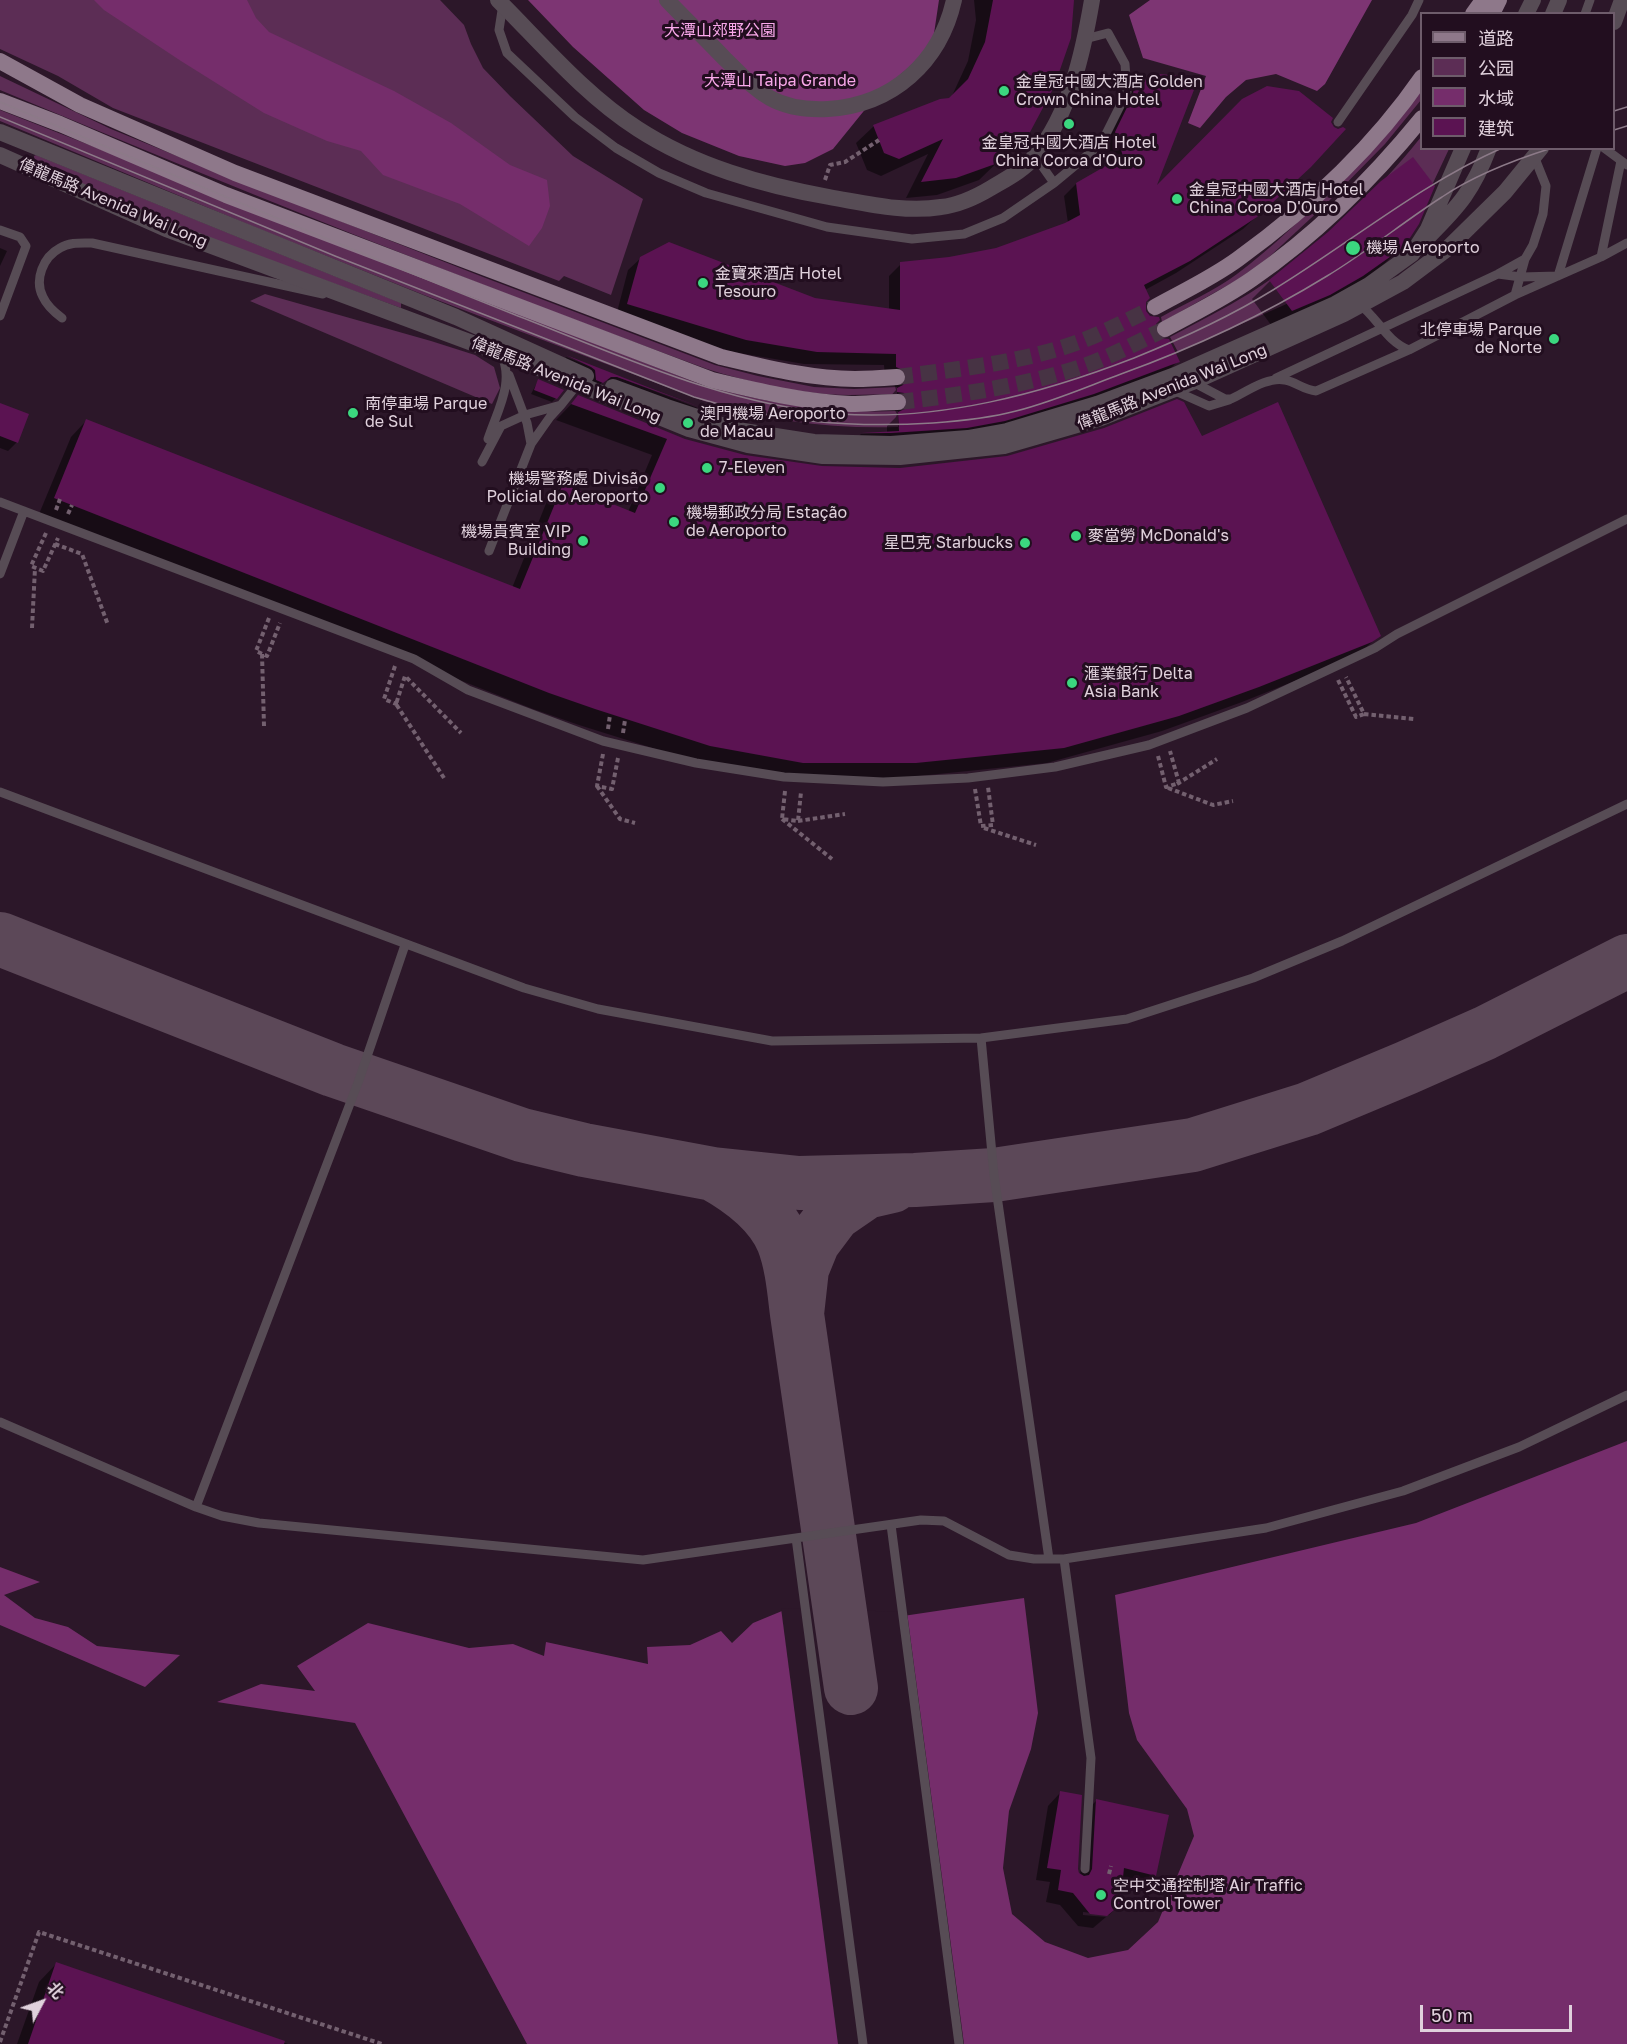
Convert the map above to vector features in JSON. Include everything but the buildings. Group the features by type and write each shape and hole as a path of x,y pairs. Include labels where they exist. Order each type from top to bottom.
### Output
{"main road":[{"path":"1475,12 1484,0"},
{"path":"0,61 80,105 235,173 721,357 766,368 810,375 853,379 897,377"},
{"path":"1155,307 1236,260 1277,229 1356,158 1420,80"},
{"path":"0,101 60,124 226,195 712,380 760,392 807,399 852,404 898,402"},
{"path":"1165,329 1252,280 1294,247 1374,174 1420,120"}],"street":[{"path":"667,0 754,88 792,107 819,109 845,108 882,96 909,77 929,56 949,21 954,0"},
{"path":"500,2 592,92 629,122 665,146 727,172 821,195 905,208 942,207 964,201 983,193 1017,172 1035,156 1062,111 1085,39 1092,0"},
{"path":"1615,19 1622,0"},
{"name":"偉龍馬路 Avenida Wai Long","path":"0,132 456,317 590,378 667,408 737,430 814,442 891,444 968,438 1007,431 1097,404 1175,375 1345,299 1390,271 1412,254 1428,229 1462,150"},
{"path":"1412,254 1466,197 1478,178 1489,150"},
{"name":"偉龍馬路 Avenida Wai Long","path":"0,155 166,229 534,366 689,429 747,446 823,456 900,457 1004,446 1101,418 1200,379 1344,314 1412,276 1448,249 1505,192 1539,150"}],"lane":[{"path":"1338,122 1412,15 1419,0"},
{"path":"500,2 499,30 507,53 575,117 616,148 659,173 706,193 827,227 912,239 964,234 1003,218 1054,183 1101,144 1127,92 1125,64 1108,33 1085,39"},
{"path":"1515,295 1525,259 1533,245 1543,214 1546,186 1531,150"},
{"path":"1558,276 1596,150"},
{"path":"1601,257 1624,163 1607,150"},
{"path":"1035,156 1054,183"},
{"path":"0,230 20,237 26,246 4,293 0,316"},
{"path":"62,318 51,309 40,290 42,268 59,248 76,243 92,243 375,306"},
{"path":"1271,381 1287,380 1308,391 1316,391 1409,350 1515,295 1627,243"},
{"path":"1150,384 1168,387 1209,406 1231,399 1498,274 1525,259"},
{"path":"1498,274 1521,277 1558,276"},
{"path":"1345,299 1354,301 1367,310 1399,346 1409,350"},
{"path":"484,330 502,357 525,415 531,444"},
{"path":"507,370 506,390 482,462 501,426 525,415 561,405"},
{"path":"1175,375 1182,376 1220,397 1231,399"},
{"path":"489,551 531,444 580,381 590,378"},
{"path":"0,502 414,659 468,690 603,741 696,763 784,777 883,782 968,778 1044,768 1149,745 1247,708 1375,648 1396,634 1627,519"},
{"path":"0,574 24,511"},
{"path":"0,792 524,988 598,1009 772,1041 981,1038 1126,1019 1253,978 1342,941 1627,804"},
{"path":"196,1507 359,1080 405,945"},
{"path":"981,1038 994,1174 1049,1558"},
{"path":"0,1422 196,1507 222,1516 259,1523 643,1560 828,1532 921,1520 944,1521 1010,1555 1034,1559 1064,1559 1266,1528 1403,1491 1519,1448 1627,1395"},
{"path":"891,1525 959,2044"},
{"path":"796,1538 862,2044"},
{"path":"1064,1559 1091,1758 1085,1869"}],"path":[{"path":"821,195 830,165 845,162 879,140"},
{"path":"55,544 82,554 108,625"},
{"path":"32,628 34,568"},
{"path":"273,609 256,651 267,656 284,613"},
{"path":"262,654 264,726"},
{"path":"398,657 384,699 396,704 444,778"},
{"path":"396,704 408,667"},
{"path":"1346,675 1364,714"},
{"path":"405,676 461,733"},
{"path":"1337,678 1356,717 1364,714 1414,719"},
{"path":"1217,759 1179,783 1166,787 1213,804 1233,801"},
{"path":"981,826 993,825 987,780"},
{"path":"974,781 981,826"},
{"path":"782,819 785,784"},
{"path":"597,786 620,819 635,823"},
{"path":"798,821 801,786"},
{"path":"782,819 798,821 845,814"},
{"path":"782,819 832,859"},
{"path":"981,826 1036,845"},
{"path":"1109,1874 1111,1866"},
{"path":"0,2042 39,1932 382,2044"}],"green space":[{"path":"0,0 440,0 464,25 483,68 510,96 573,156 643,199 611,295 564,276 559,281 113,108 58,76 0,49"},
{"name":"大潭山 Taipa Grande","path":"528,0 939,0 932,47 876,96 833,149 805,163 785,166 739,156 682,133 644,110 573,47"},
{"path":"1150,0 1372,0 1325,84 1317,91 1276,74 1246,80 1226,97 1200,128 1188,123 1206,76 1143,58 1129,15"},
{"path":"0,76 111,129 238,181 715,365 814,387 854,389 897,387 897,394 811,393 766,385 707,369 440,268 88,127 0,90"},
{"path":"1420,91 1420,101 1385,144 1324,206 1268,258 1237,280 1162,322 1161,317 1228,280 1263,254 1311,210"},
{"path":"0,110 702,385 799,406 848,411 898,411 898,427 848,427 776,419 704,401 424,295 259,229 0,121"},
{"path":"1420,138 1420,150 1449,150 1417,217 1325,287 1178,352 1170,337 1250,293 1298,259 1363,202"},
{"path":"36,155 401,303 401,308 173,225 41,167 34,161"},
{"path":"265,294 475,355 494,367 500,388 492,404 250,301"}],"water":[{"path":"94,0 247,0 256,18 269,32 394,91 451,123 510,165 547,180 550,206 542,228 529,246 460,204 383,175 361,151 327,141 264,113 104,10"},
{"path":"1627,1441 1627,2044 527,2044 355,1723 217,1702 261,1684 315,1691 297,1666 368,1623 469,1648 513,1644 544,1656 546,1642 648,1664 647,1647 690,1645 721,1631 732,1643 753,1623 782,1611 903,1616 1024,1598 1038,1713 1031,1749 1009,1811 1003,1868 1012,1914 1045,1942 1088,1958 1128,1950 1158,1922 1194,1836 1187,1809 1137,1740 1129,1713 1115,1595 1416,1523"},
{"path":"0,1567 40,1582 4,1595 35,1618 68,1627 97,1646 180,1655 145,1687 0,1625"}],"pier":[{"path":"781,1608 907,1612 964,2044 838,2044"}],"taxiway":[{"path":"0,939 333,1070 522,1135 584,1150 713,1174 799,1183 994,1175 1193,1145 1308,1109 1406,1068 1485,1033 1627,961"},
{"path":"713,1174 753,1202 777,1230 789,1259 797,1314 802,1269 813,1242 834,1214 866,1192 892,1186"},
{"path":"797,1314 851,1688"}],"tunnel":[{"path":"897,377 1035,355 1079,342 1155,307"},
{"path":"898,402 992,389 1061,373 1105,358 1165,329"}],"tram line":[{"path":"0,102 320,236 632,361 713,389 754,400 796,409 839,414 915,413 990,402 1063,383 1134,358 1205,327 1256,300 1442,179 1498,150"},
{"path":"1615,111 1627,107"},
{"path":"0,117 335,256 694,397 724,406 783,418 872,425 943,422 1006,413 1056,399 1174,353 1252,318 1302,291 1342,267 1454,189 1481,175 1546,150"},
{"path":"1615,130 1627,126"}],"place":[{"name":"金皇冠中國大酒店 Golden Crown China Hotel","path":"1004,91"},
{"name":"金皇冠中國大酒店 Hotel China Coroa d'Ouro","path":"1069,124"},
{"name":"金皇冠中國大酒店 Hotel China Coroa D'Ouro","path":"1177,199"},
{"name":"機場 Aeroporto","path":"1353,248"},
{"name":"金寶來酒店 Hotel Tesouro","path":"703,283"},
{"name":"北停車場 Parque de Norte","path":"1554,339"},
{"name":"南停車場 Parque de Sul","path":"353,413"},
{"name":"澳門機場 Aeroporto de Macau","path":"688,423"},
{"name":"7-Eleven","path":"707,468"},
{"name":"機場警務處 Divisão Policial do Aeroporto","path":"660,488"},
{"name":"機場郵政分局 Estação de Aeroporto","path":"674,522"},
{"name":"麥當勞 McDonald's","path":"1076,536"},
{"name":"機場貴賓室 VIP Building","path":"583,541"},
{"name":"星巴克 Starbucks","path":"1025,543"},
{"name":"滙業銀行 Delta Asia Bank","path":"1072,683"},
{"name":"空中交通控制塔 Air Traffic Control Tower","path":"1101,1895"}],"park label":[{"name":"大潭山郊野公園","path":"720,31"}]}
